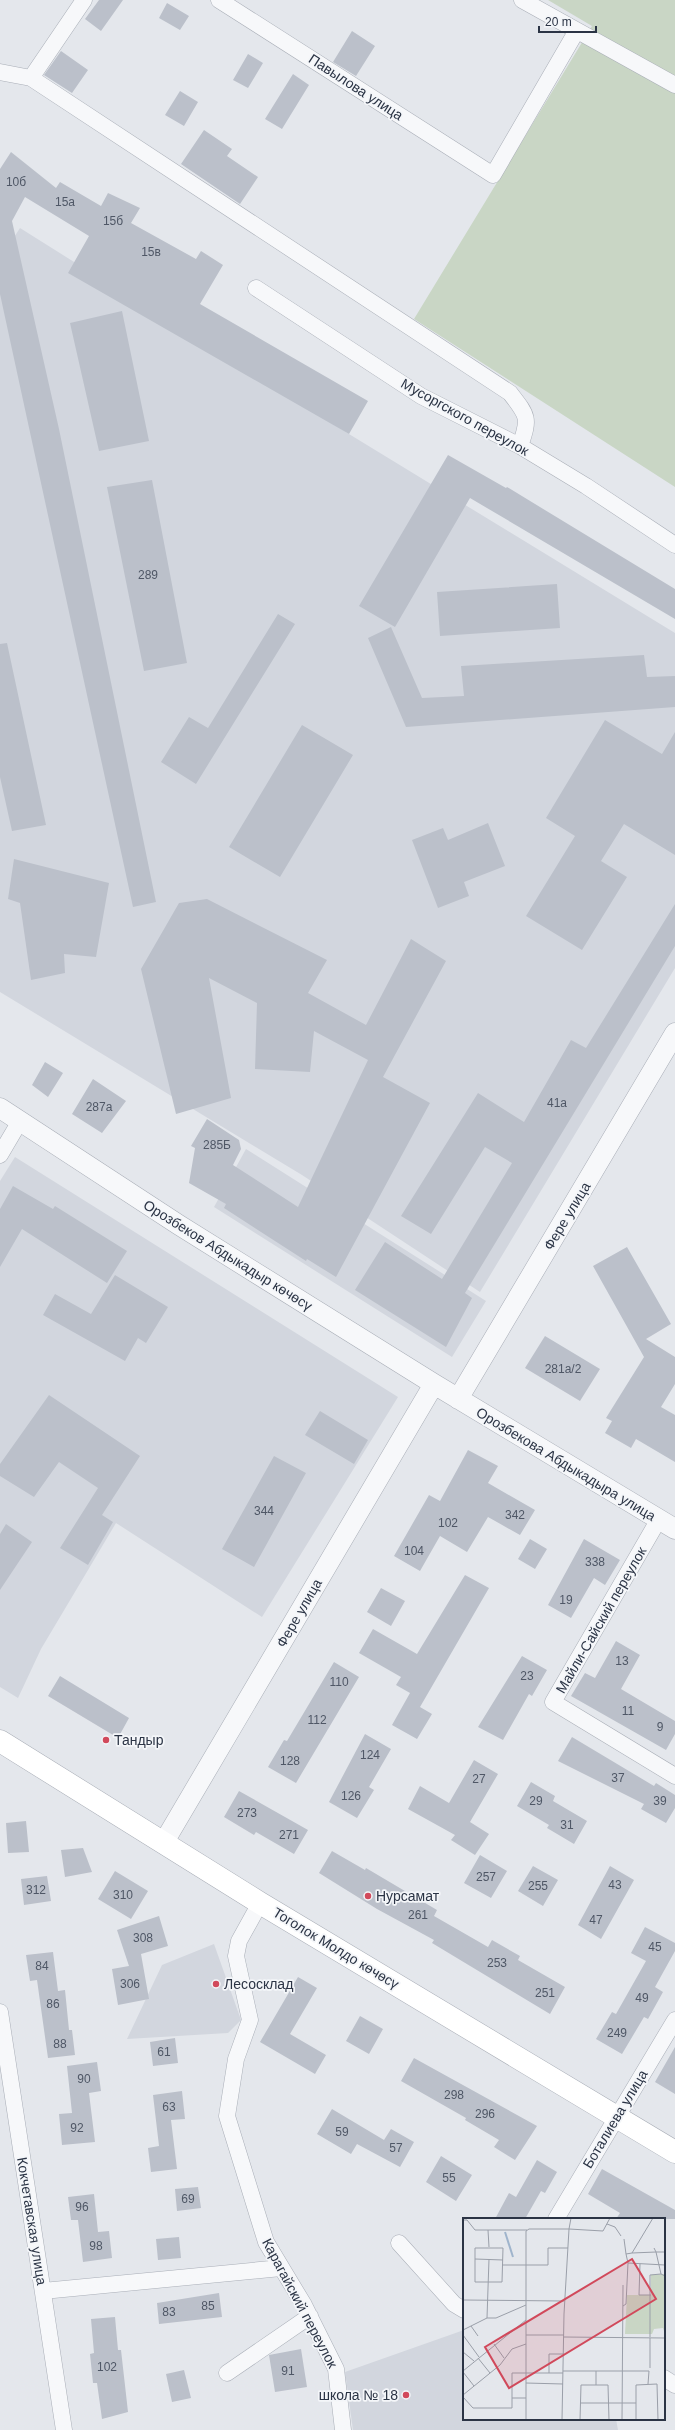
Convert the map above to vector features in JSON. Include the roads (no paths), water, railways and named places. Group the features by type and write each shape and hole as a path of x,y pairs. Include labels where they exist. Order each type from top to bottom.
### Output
{"main road":[{"name":"Тоголок Молдо көчөсү","path":"0,1741 260,1903 675,2152"}],"street":[{"path":"31,78 84,0"},
{"name":"Павылова улица","path":"219,0 493,175 576,32"},
{"path":"522,0 576,32 675,85"},
{"path":"0,72 31,78 510,392 525,411 527,426 520,446"},
{"name":"Мусоргского переулок","path":"256,288 421,396 520,446 586,486 675,545"},
{"name":"Фере улица","path":"458,1399 675,1033"},
{"name":"Орозбеков Абдыкадыр көчөсү","path":"0,1108 179,1225 458,1399"},
{"path":"0,1155 20,1122"},
{"name":"Фере улица","path":"164,1842 434,1384"},
{"name":"Орозбекова Абдыкадыра улица","path":"458,1399 667,1524"},
{"name":"Майли-Сайский переулок","path":"667,1524 553,1702 675,1776"},
{"name":"Карагайский переулок","path":"260,1903 239,1940 236,1956 250,2020 236,2059 227,2116 266,2242 310,2316 336,2369 343,2430"},
{"name":"Кокчетавская улица","path":"0,2012 64,2430"},
{"name":"Боталиева улица","path":"557,2218 675,2020"},
{"path":"399,2243 454,2304 463,2309"},
{"path":"42,2291 281,2268"},
{"path":"227,2373 310,2316"},
{"path":"665,2379 675,2385"}],"place":[{"name":"Тандыр","path":"106,1740"},
{"name":"Нурсамат","path":"368,1896"},
{"name":"Лесосклад","path":"216,1984"},
{"name":"школа № 18","path":"406,2395"}]}
